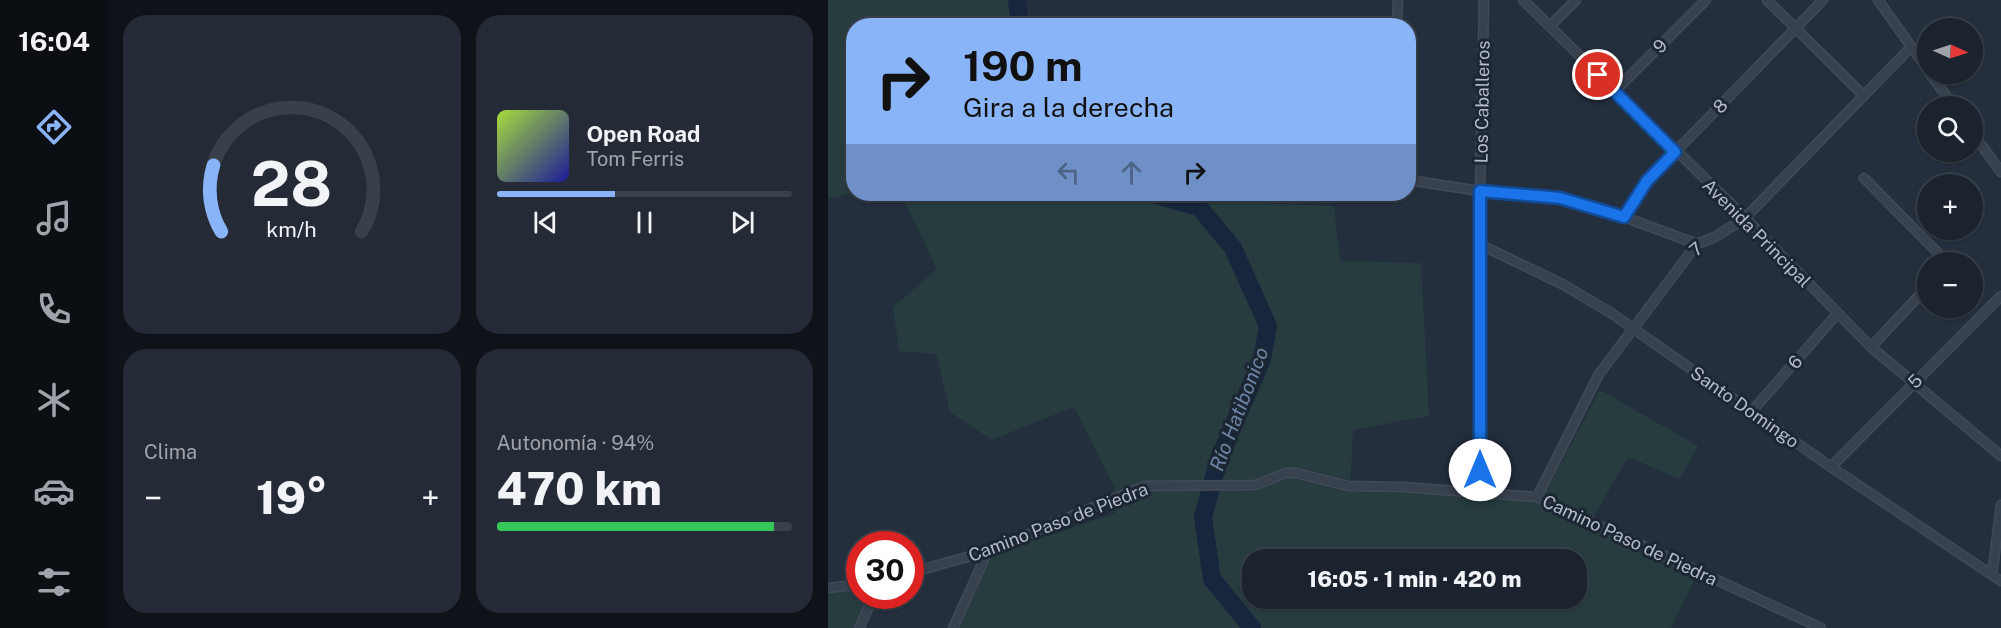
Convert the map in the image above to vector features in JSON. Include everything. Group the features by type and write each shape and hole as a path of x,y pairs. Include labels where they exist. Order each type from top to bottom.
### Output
{"street":[{"path":"1397,18 1398,0"},
{"name":"Los Caballeros","path":"1480,492 1480,191 1484,0"},
{"name":"Avenida Principal","path":"1522,0 1745,218 1871,347 2001,456"},
{"path":"1550,26 1575,0"},
{"name":"9","path":"1614,92 1706,0"},
{"path":"1767,0 1864,96"},
{"name":"8","path":"1624,217 1647,181 1823,0"},
{"path":"1878,0 1917,55"},
{"name":"7","path":"1537,497 1599,374 1697,244 1715,237 1745,218 1911,47"},
{"path":"1983,147 2001,172"},
{"path":"1864,178 1937,252"},
{"path":"1416,181 1480,191 1560,198 1624,217 1697,244"},
{"name":"Santo Domingo","path":"1481,245 1564,285 2001,581"},
{"name":"5","path":"1831,467 2001,296"},
{"path":"1871,347 1917,298"},
{"name":"6","path":"1752,411 1837,314"},
{"name":"Camino Paso de Piedra","path":"924,569 988,551 1144,486 1256,485 1285,473 1296,473 1348,486 1403,487 1537,497 1821,628"},
{"path":"1992,575 2001,505"},
{"path":"953,628 988,551"},
{"path":"828,588 846,586"},
{"path":"859,628 868,609"}],"green space":[{"path":"828,0 1015,0 1015,18 846,18 846,195 828,199"},
{"path":"904,201 1230,201 1334,206 1340,261 1421,263 1429,416 1353,430 1350,491 1543,497 1600,390 1698,446 1680,479 1628,457 1590,523 1696,577 1671,628 959,628 993,554 1116,513 1115,488 1074,407 992,440 950,412 936,354 899,351 893,307 937,269"},
{"path":"828,582 846,582 846,609 863,609 853,628 828,628"}],"waterway":[{"name":"Río Hatibonico","path":"1017,0 1019,18"},
{"name":"Río Hatibonico","path":"1177,201 1199,207 1233,248 1268,326 1262,359 1219,459 1203,517 1212,579 1252,628"}],"route":[{"path":"1480,470 1480,191 1560,198 1624,217 1636,195 1675,152 1598,75"}]}
